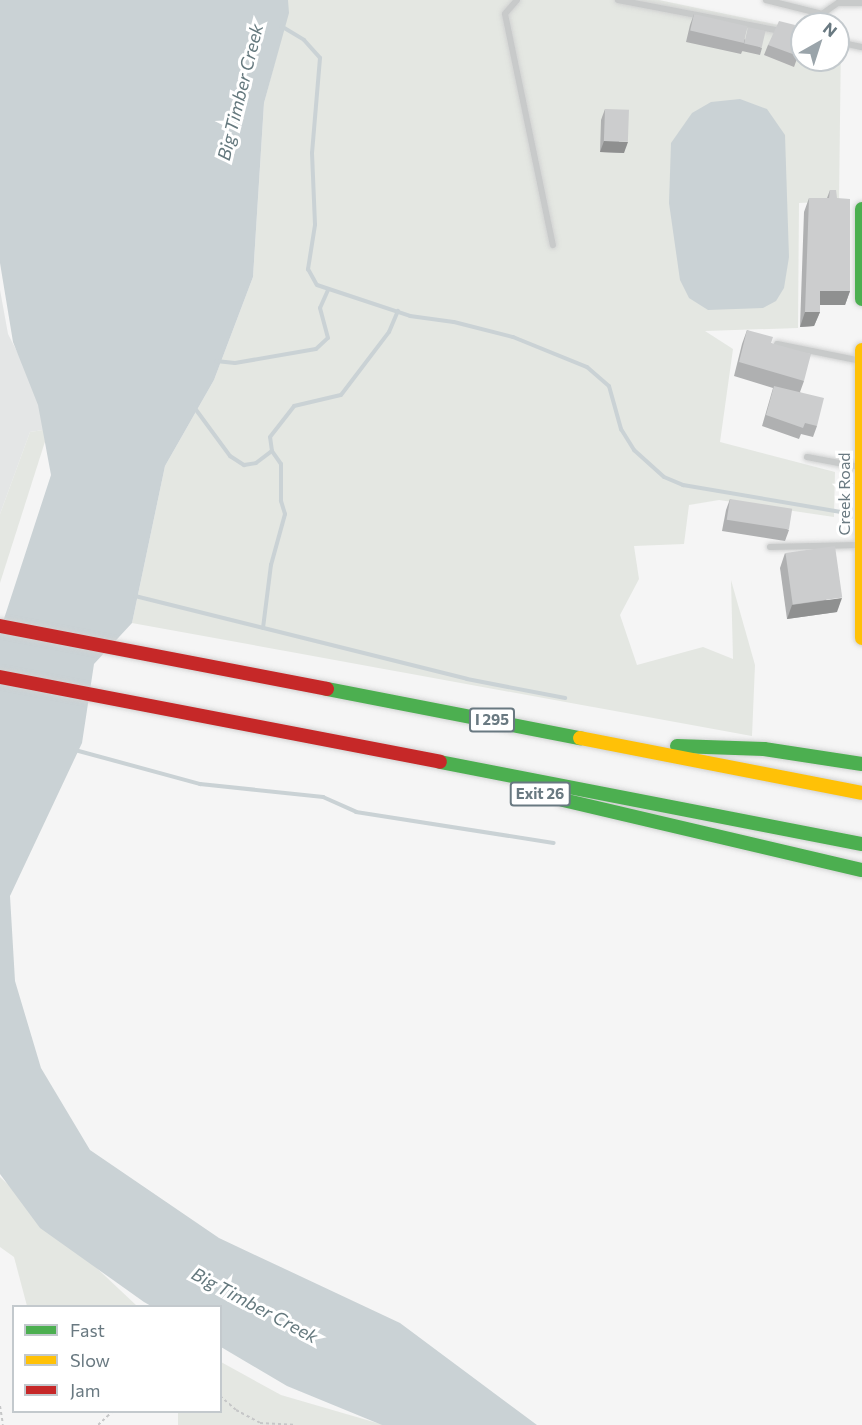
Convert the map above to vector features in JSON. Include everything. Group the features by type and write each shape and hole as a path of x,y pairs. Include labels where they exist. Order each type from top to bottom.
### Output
{"main road":[{"path":"862,209 862,299"},
{"name":"Creek Road","path":"862,350 860,467 862,638"},
{"name":"I 295","path":"0,626 862,793"},
{"path":"0,677 862,844"},
{"name":"Exit 26","path":"247,725 862,870"},
{"path":"581,737 764,748 862,764"}],"lane":[{"path":"517,0 505,14 553,245"},
{"path":"618,0 790,33"},
{"path":"766,0 822,14 838,1 862,3"},
{"path":"777,344 862,361"},
{"path":"807,457 860,467"},
{"path":"770,547 860,545"}],"path":[{"path":"222,1397 236,1410 260,1423 294,1425"},
{"path":"0,1406 3,1425"},
{"path":"98,1425 111,1413"}],"shaded area":[{"path":"288,0 659,0 790,27 790,72 841,72 839,201 799,203 798,328 705,331 733,349 720,442 835,472 834,517 719,500 689,505 684,544 634,546 639,579 620,615 637,665 703,647 733,659 731,580 755,665 752,736 132,623 165,466 214,380 253,277 264,103 288,13"},
{"path":"0,290 8,334 50,416 49,429 30,432 0,514"},
{"path":"49,429 0,583 0,514 30,432"},
{"path":"0,1177 136,1305 27,1305 14,1257 0,1247"},
{"path":"222,1363 281,1395 384,1425 178,1425 178,1413 222,1413"}],"water":[{"name":"Big Timber Creek","path":"0,0 288,0 289,13 264,103 253,277 214,380 165,466 132,623 94,664 82,743 10,896 15,981 41,1068 90,1150 219,1238 400,1323 537,1425 382,1425 287,1386 222,1348 222,1305 149,1305 144,1302 40,1228 0,1174 0,631 51,475 38,405 13,342 0,263"},
{"path":"740,99 767,109 785,135 789,257 784,288 776,301 763,308 708,310 689,298 680,280 669,203 671,143 692,113 711,102"}],"building":[{"path":"694,14 748,26 744,43 690,31"},
{"path":"779,21 790,24 790,53 768,45"},
{"path":"748,27 766,31 762,48 744,44"},
{"path":"605,109 629,110 628,142 604,141"},
{"path":"830,190 836,190 837,198 850,199 850,291 820,291 820,312 805,312 809,198 829,198"},
{"path":"747,330 773,337 771,343 811,354 804,381 739,362"},
{"path":"774,386 824,398 817,426 805,423 803,428 766,415"},
{"path":"730,499 792,509 789,530 727,520"},
{"path":"835,546 842,597 793,604 785,553"}],"waterway":[{"path":"281,26 304,40 320,58 312,153 315,225 308,269 317,285 410,316 454,322 513,337 587,367 609,386 621,429 634,450 664,477 683,485 847,513"},
{"path":"216,361 235,363 316,349 328,338 320,308 328,290"},
{"path":"263,628 271,565 285,514 281,501 281,464 272,451 270,437 294,406 341,395 389,332 398,311"},
{"path":"194,407 230,456 244,465 256,463 272,451"},
{"path":"135,596 467,679 565,698"},
{"path":"75,750 200,784 323,797 356,812 554,843"}],"traffic: fast":[{"path":"862,209 862,299"},
{"path":"327,689 580,738"},
{"path":"677,746 764,749 862,764"},
{"path":"440,762 862,844"},
{"path":"563,800 862,870"}],"traffic: slow":[{"path":"862,350 862,638"},
{"path":"580,738 862,793"}],"traffic: jam":[{"path":"0,626 327,689"},
{"path":"0,677 440,762"}]}
